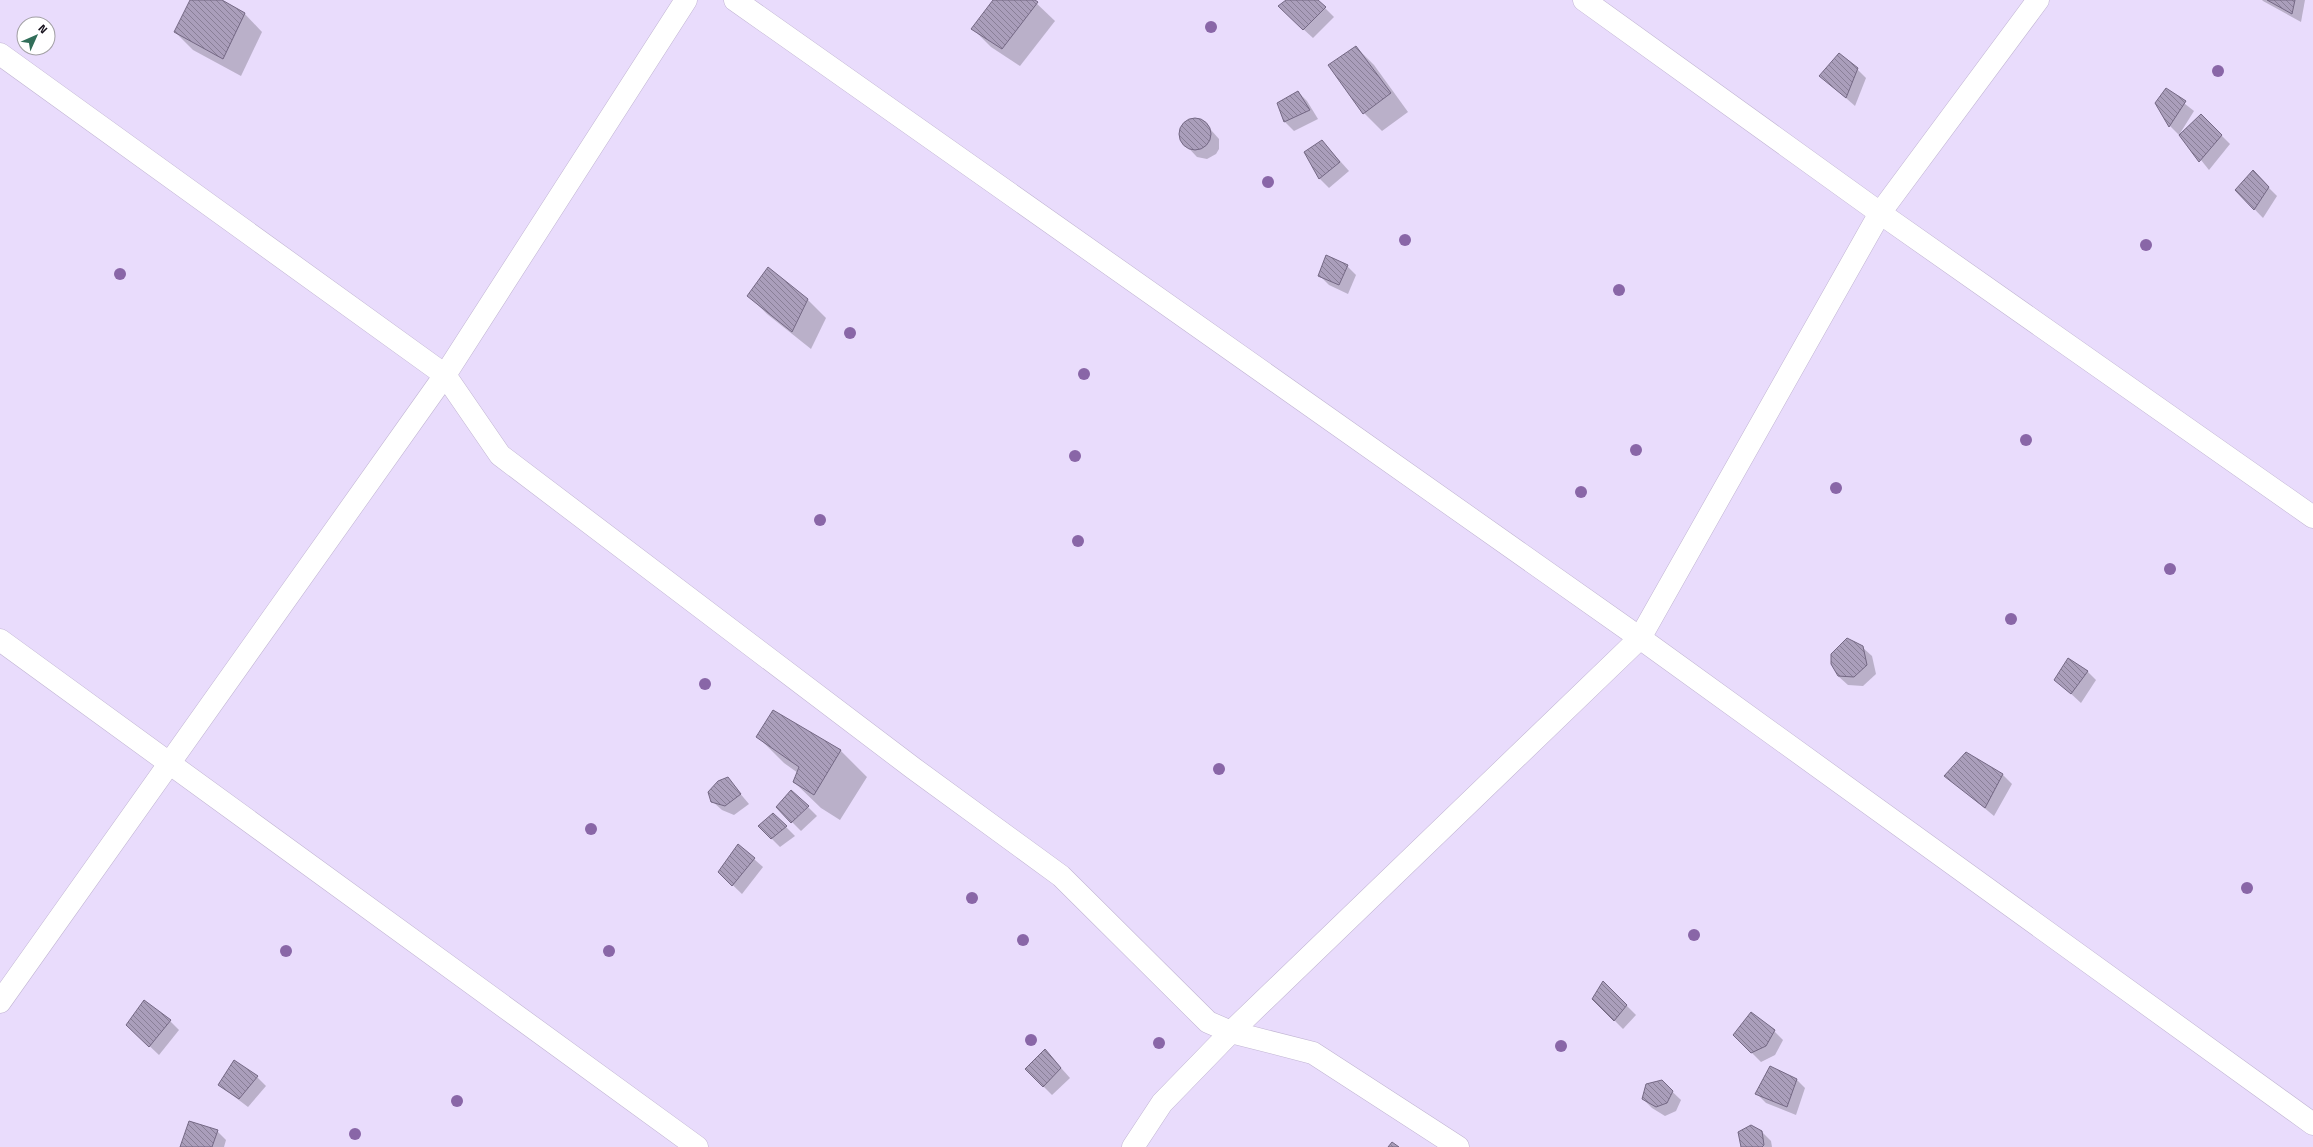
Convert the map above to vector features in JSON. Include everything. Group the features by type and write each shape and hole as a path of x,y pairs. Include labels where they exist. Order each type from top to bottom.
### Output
{"street":[{"path":"0,1002 171,764 445,375 686,0"},
{"path":"735,0 1640,638 2313,1124"},
{"path":"1584,0 1880,213 2313,517"},
{"path":"1133,1147 1162,1103 1232,1032 1640,638 1880,213 2038,0"},
{"path":"0,54 445,375 500,455 907,763 1061,876 1208,1022 1232,1032 1313,1053 1458,1147"},
{"path":"0,640 697,1147"}],"building":[{"path":"190,0 222,0 245,13 223,59 174,32"},
{"path":"993,0 1035,0 1038,2 1002,49 971,29"},
{"path":"1286,0 1318,0 1326,7 1303,30 1278,6"},
{"path":"2267,0 2295,0 2292,14"},
{"path":"1356,46 1391,93 1363,114 1328,65"},
{"path":"1839,53 1858,68 1846,98 1819,76"},
{"path":"2166,88 2186,101 2169,127 2155,103"},
{"path":"1298,91 1310,110 1284,122 1277,103"},
{"path":"2201,114 2222,135 2199,162 2179,135"},
{"path":"1192,118 1198,118 1208,125 1211,134 1210,140 1204,147 1198,150 1192,150 1182,143 1179,137 1179,131 1186,121"},
{"path":"1322,140 1340,162 1319,179 1304,152"},
{"path":"2253,170 2269,187 2254,210 2235,190"},
{"path":"1326,255 1348,265 1339,285 1318,276"},
{"path":"768,267 808,299 792,332 747,296"},
{"path":"1847,638 1863,646 1867,665 1854,677 1838,676 1831,664 1831,654"},
{"path":"2068,658 2088,671 2071,694 2054,680"},
{"path":"773,710 841,750 814,795 793,782 799,767 756,737"},
{"path":"1966,752 2003,774 1985,808 1944,776"},
{"path":"728,777 741,794 725,806 711,802 708,792 718,781"},
{"path":"791,790 809,806 791,823 776,807"},
{"path":"773,813 787,826 771,839 758,826"},
{"path":"738,844 755,858 732,886 718,872"},
{"path":"1603,981 1627,1005 1614,1021 1592,999"},
{"path":"144,1000 171,1020 149,1047 126,1025"},
{"path":"1751,1012 1775,1030 1766,1046 1751,1053 1733,1035"},
{"path":"1045,1049 1061,1068 1043,1087 1025,1069"},
{"path":"234,1060 258,1076 239,1099 218,1085"},
{"path":"1770,1066 1797,1079 1787,1107 1755,1094"},
{"path":"1662,1080 1673,1091 1667,1103 1656,1107 1642,1099 1646,1084"},
{"path":"189,1121 218,1130 212,1147 180,1147"},
{"path":"1751,1125 1762,1131 1764,1145 1762,1147 1741,1147 1738,1132"},
{"path":"1392,1142 1399,1147 1388,1147"}]}
